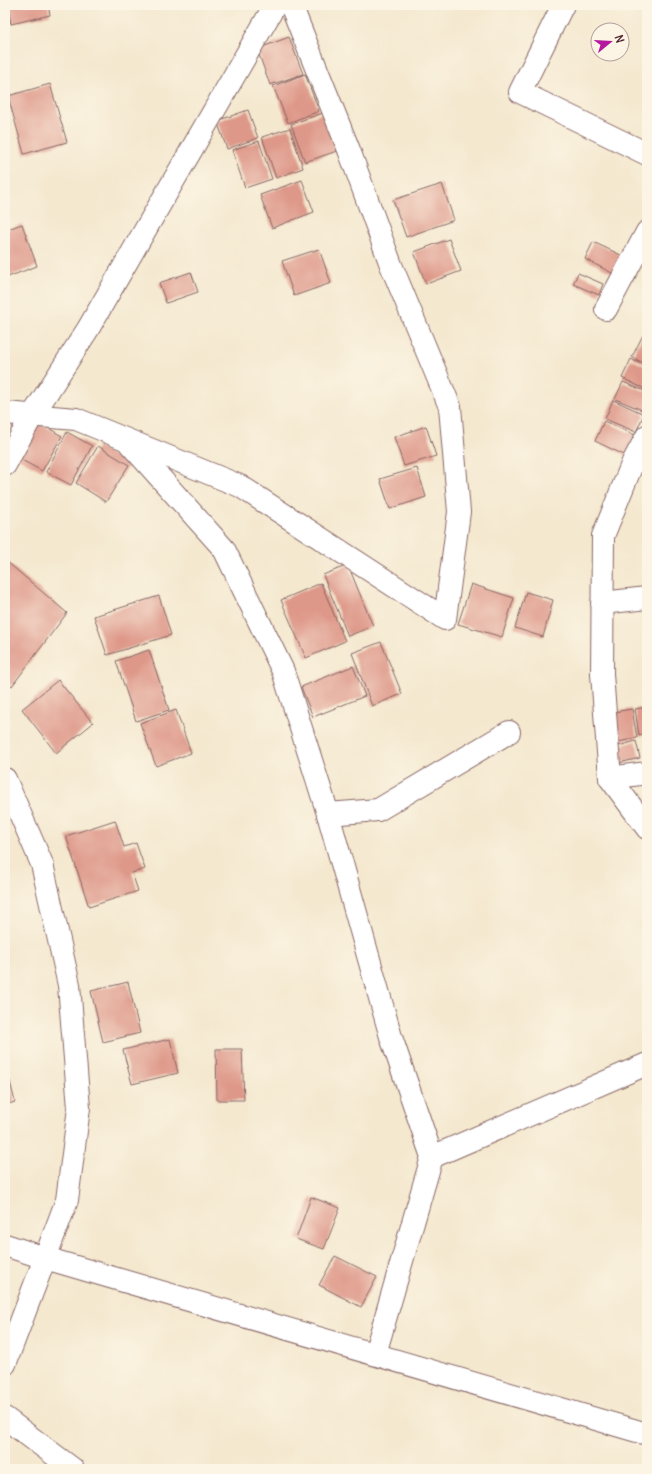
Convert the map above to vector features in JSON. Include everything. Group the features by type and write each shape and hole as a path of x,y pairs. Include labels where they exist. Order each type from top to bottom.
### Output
{"street":[{"path":"5,465 32,416 88,329 275,5"},
{"path":"5,413 76,419 240,486 445,619 459,512 450,407 391,265 349,150 291,5"},
{"path":"563,5 520,92 647,154"},
{"path":"606,309 647,232"},
{"path":"647,436 633,462 603,536 602,603 602,674 610,778 647,828"},
{"path":"126,440 224,549 283,671 328,814 391,1037 432,1157 375,1354"},
{"path":"602,603 647,598"},
{"path":"328,814 378,810 509,732"},
{"path":"610,778 647,774"},
{"path":"5,779 42,864 69,985 79,1100 67,1200 5,1364"},
{"path":"432,1157 647,1064"},
{"path":"5,1245 647,1434"},
{"path":"5,1418 73,1469"}],"building":[{"path":"7,5 48,5 50,15 11,24"},
{"path":"289,37 303,74 270,85 257,49"},
{"path":"305,74 319,111 288,123 273,86"},
{"path":"50,84 67,142 24,154 8,96"},
{"path":"248,110 258,138 227,149 217,121"},
{"path":"323,113 337,151 305,162 291,124"},
{"path":"290,128 303,168 276,178 262,137"},
{"path":"259,141 272,179 245,188 232,150"},
{"path":"302,180 314,212 272,228 260,195"},
{"path":"442,184 454,220 406,237 393,200"},
{"path":"22,224 37,266 5,278 5,230"},
{"path":"449,239 461,271 426,284 414,252"},
{"path":"593,242 623,256 614,274 585,259"},
{"path":"319,249 331,283 294,296 282,261"},
{"path":"191,272 198,292 166,303 159,283"},
{"path":"578,273 603,284 599,295 573,284"},
{"path":"643,335 647,337 647,365 632,357"},
{"path":"631,359 647,367 647,390 622,378"},
{"path":"623,382 647,392 647,412 615,399"},
{"path":"613,400 644,414 636,432 605,419"},
{"path":"36,421 62,436 42,471 16,457"},
{"path":"604,421 635,435 626,456 595,441"},
{"path":"426,426 436,456 404,466 394,437"},
{"path":"67,432 92,446 71,485 46,472"},
{"path":"98,446 129,465 106,502 76,483"},
{"path":"417,468 426,497 390,509 380,479"},
{"path":"5,560 67,613 12,686 5,680"},
{"path":"348,565 373,626 348,636 323,575"},
{"path":"321,583 345,641 306,658 281,600"},
{"path":"471,584 514,598 502,637 458,624"},
{"path":"526,592 553,600 543,637 515,628"},
{"path":"159,596 171,635 107,655 94,616"},
{"path":"381,642 402,694 372,706 352,653"},
{"path":"149,650 169,710 136,721 116,661"},
{"path":"353,666 365,696 313,717 301,687"},
{"path":"58,680 93,723 56,753 22,709"},
{"path":"647,707 647,734 639,736 635,709"},
{"path":"632,709 637,738 618,742 613,712"},
{"path":"176,710 191,753 156,766 140,723"},
{"path":"636,741 640,758 619,763 615,747"},
{"path":"115,820 124,847 136,843 145,869 132,873 138,891 89,907 66,836"},
{"path":"128,982 140,1033 103,1042 91,991"},
{"path":"170,1039 178,1073 132,1084 123,1050"},
{"path":"216,1049 242,1049 244,1100 217,1100"},
{"path":"5,1061 15,1102 5,1105"},
{"path":"311,1197 340,1208 324,1249 296,1239"},
{"path":"335,1256 377,1277 361,1307 319,1285"}]}
